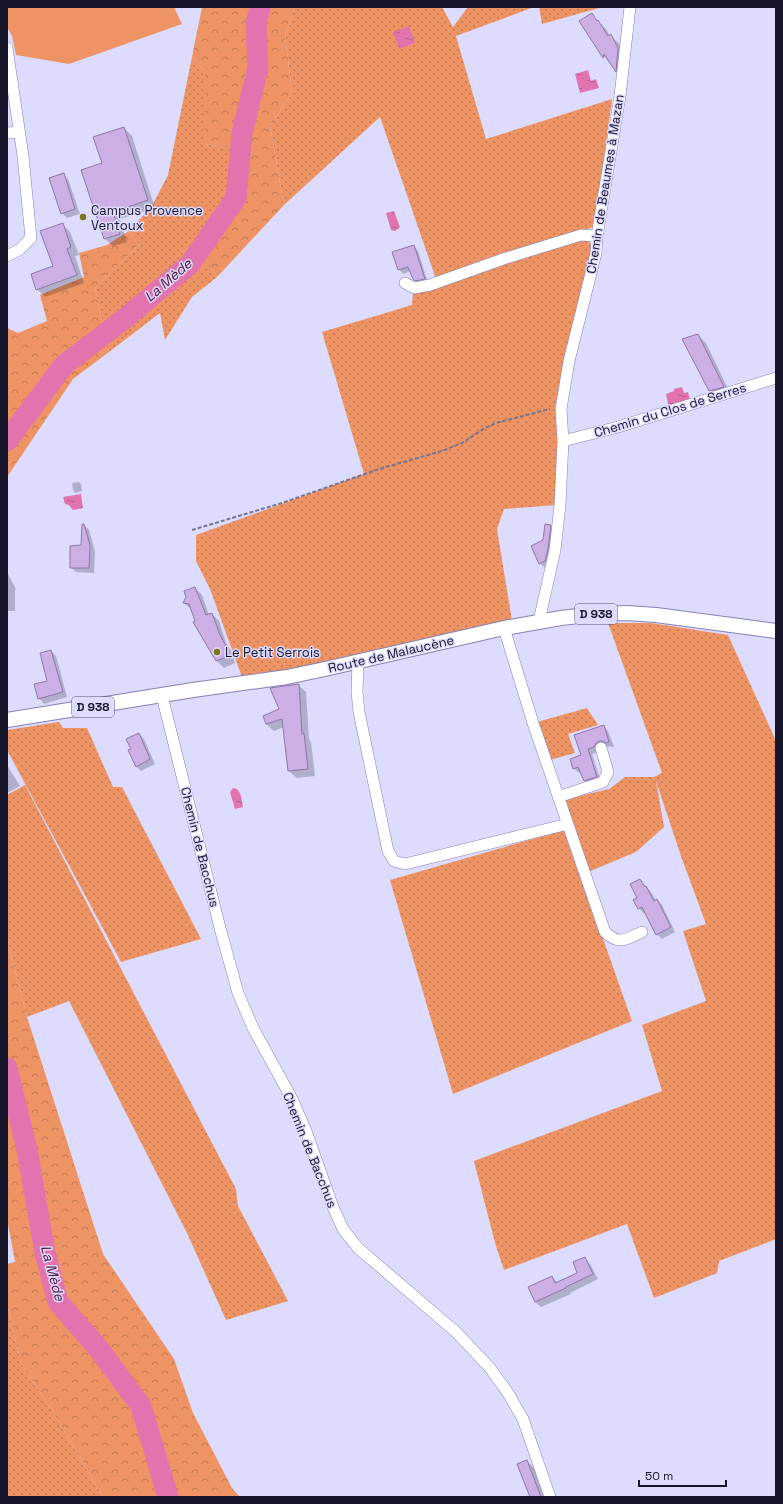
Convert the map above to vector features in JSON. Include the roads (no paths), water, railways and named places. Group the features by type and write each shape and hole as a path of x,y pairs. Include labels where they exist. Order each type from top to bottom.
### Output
{"main road":[{"name":"Route de Malaucène","path":"7,720 287,677 504,628 540,621 596,614 626,613 656,615 776,631"}],"street":[{"name":"Chemin de Beaumes à Mazan","path":"540,621 555,550 560,505 563,442 561,408 569,361 596,253 597,236 620,96 630,7"},
{"path":"7,54 19,132 31,238 19,250 7,256"},
{"path":"7,133 19,132"},
{"path":"405,283 414,288 430,285 506,258 581,235 597,236"},
{"name":"Chemin du Clos de Serres","path":"563,442 618,427 776,378"},
{"path":"504,628 533,723 605,932 613,940 621,940 642,932"},
{"path":"358,662 357,692 359,712 388,850 394,861 405,864 568,824"},
{"name":"Chemin de Bacchus","path":"162,696 220,928 238,993 253,1028 292,1099 306,1131 333,1207 343,1228 358,1248 456,1332 490,1368 508,1393 523,1419 550,1497"},
{"path":"558,797 603,782 608,772 602,748"}],"water":[{"path":"409,26 415,43 399,49 393,32"},
{"path":"588,70 591,81 596,79 599,88 580,93 575,74"},
{"path":"394,211 400,227 395,231 391,230 386,213"},
{"path":"682,387 684,393 688,392 690,401 669,408 666,394 674,391 674,389"},
{"path":"81,494 83,508 73,510 69,505 65,504 63,497"},
{"path":"233,788 238,790 242,798 243,807 235,809 230,792"}],"waterway":[{"name":"La Mède","path":"7,441 64,365 124,319 190,264 236,198 242,133 258,68 256,24 260,7"},
{"name":"La Mède","path":"7,1068 27,1150 45,1253 58,1302 98,1348 141,1406 168,1497"}],"place":[{"name":"Campus Provence Ventoux","path":"83,217"},
{"name":"Le Petit Serrois","path":"217,652"}]}
